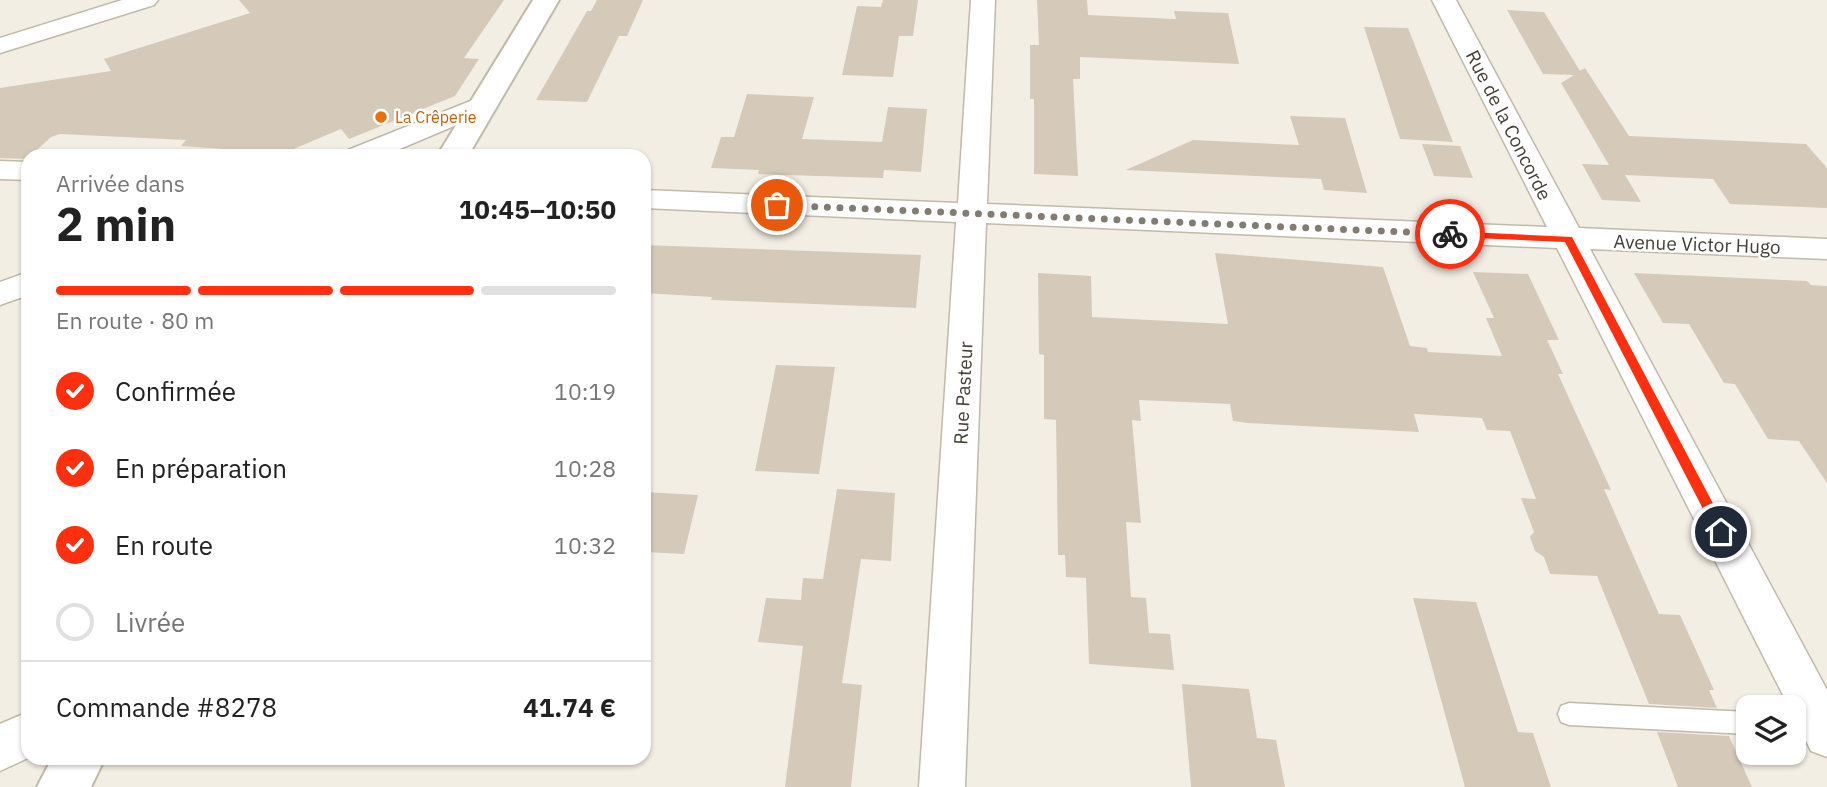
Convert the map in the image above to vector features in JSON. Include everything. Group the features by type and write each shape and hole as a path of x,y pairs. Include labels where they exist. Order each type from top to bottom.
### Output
{"street":[{"path":"0,46 146,0"},
{"path":"456,149 546,0"},
{"name":"Rue Pasteur","path":"942,787 983,0"},
{"name":"Rue de la Concorde","path":"1444,0 1568,239 1815,729"},
{"path":"375,149 483,104"},
{"path":"0,170 21,171"},
{"name":"Avenue Victor Hugo","path":"651,199 1827,249"},
{"path":"0,294 21,286"},
{"path":"0,748 21,738"},
{"path":"63,787 76,765"}],"lane":[{"path":"1569,714 1736,722"}],"building":[{"path":"239,0 504,0 464,58 479,59 455,96 349,139 341,129 294,149 225,149 181,146 186,140 60,134 51,137 38,149 21,149 21,159 0,158 0,88 111,71 104,59 250,13"},
{"path":"597,0 643,0 627,36 619,36 587,102 536,100 587,11 591,11"},
{"path":"883,0 918,0 913,36 899,36 893,77 842,75 857,6 881,7"},
{"path":"1037,0 1087,0 1088,15 1176,19 1174,11 1228,13 1239,64 1080,57 1080,79 1073,79 1078,176 1034,174 1034,99 1030,99 1030,45 1039,45"},
{"path":"1507,10 1544,12 1580,71 1585,68 1629,136 1806,144 1827,168 1827,208 1730,204 1713,179 1625,175 1641,202 1602,200 1582,164 1609,165 1561,83 1574,75 1543,74"},
{"path":"1364,27 1408,28 1453,142 1400,139"},
{"path":"747,94 814,97 802,139 882,142 888,107 927,109 921,172 884,170 883,178 758,174 759,170 711,168 721,137 734,137"},
{"path":"1290,116 1345,118 1367,193 1324,190 1321,179 1126,170 1193,140 1299,145"},
{"path":"1422,144 1460,146 1473,178 1434,176"},
{"path":"651,245 921,255 916,308 711,300 712,297 651,293"},
{"path":"1215,253 1383,267 1410,346 1427,348 1428,352 1502,356 1486,318 1494,318 1473,272 1528,274 1559,340 1547,340 1563,374 1558,374 1611,490 1604,489 1659,614 1680,615 1714,690 1709,690 1717,708 1649,704 1597,576 1550,574 1544,557 1535,551 1530,537 1534,532 1521,498 1536,499 1510,431 1487,430 1482,418 1414,414 1419,432 1247,423 1233,421 1230,404 1139,400 1141,421 1132,420 1141,523 1126,522 1131,597 1146,598 1149,633 1170,634 1174,670 1089,664 1086,578 1066,577 1065,555 1058,555 1056,420 1044,419 1044,355 1039,354 1038,273 1091,276 1092,317 1228,324"},
{"path":"1634,273 1807,281 1811,285 1827,286 1827,483 1799,441 1768,439 1735,384 1724,383 1689,324 1663,323"},
{"path":"776,365 835,367 819,474 755,471"},
{"path":"837,489 895,493 891,561 861,559 842,683 862,685 851,787 785,787 803,646 758,642 766,598 801,600 803,578 823,579"},
{"path":"651,492 698,495 684,554 651,552"},
{"path":"1413,598 1476,602 1518,732 1533,733 1551,787 1465,787"},
{"path":"1182,684 1249,689 1257,738 1276,740 1285,787 1191,787"},
{"path":"1657,732 1729,736 1736,752 1736,765 1742,765 1752,787 1678,787"}],"way so far":[{"path":"777,205 1450,234"}],"place":[{"name":"La Crêperie","path":"381,117"}],"route":[{"path":"1450,234 1568,239 1721,532"}]}
